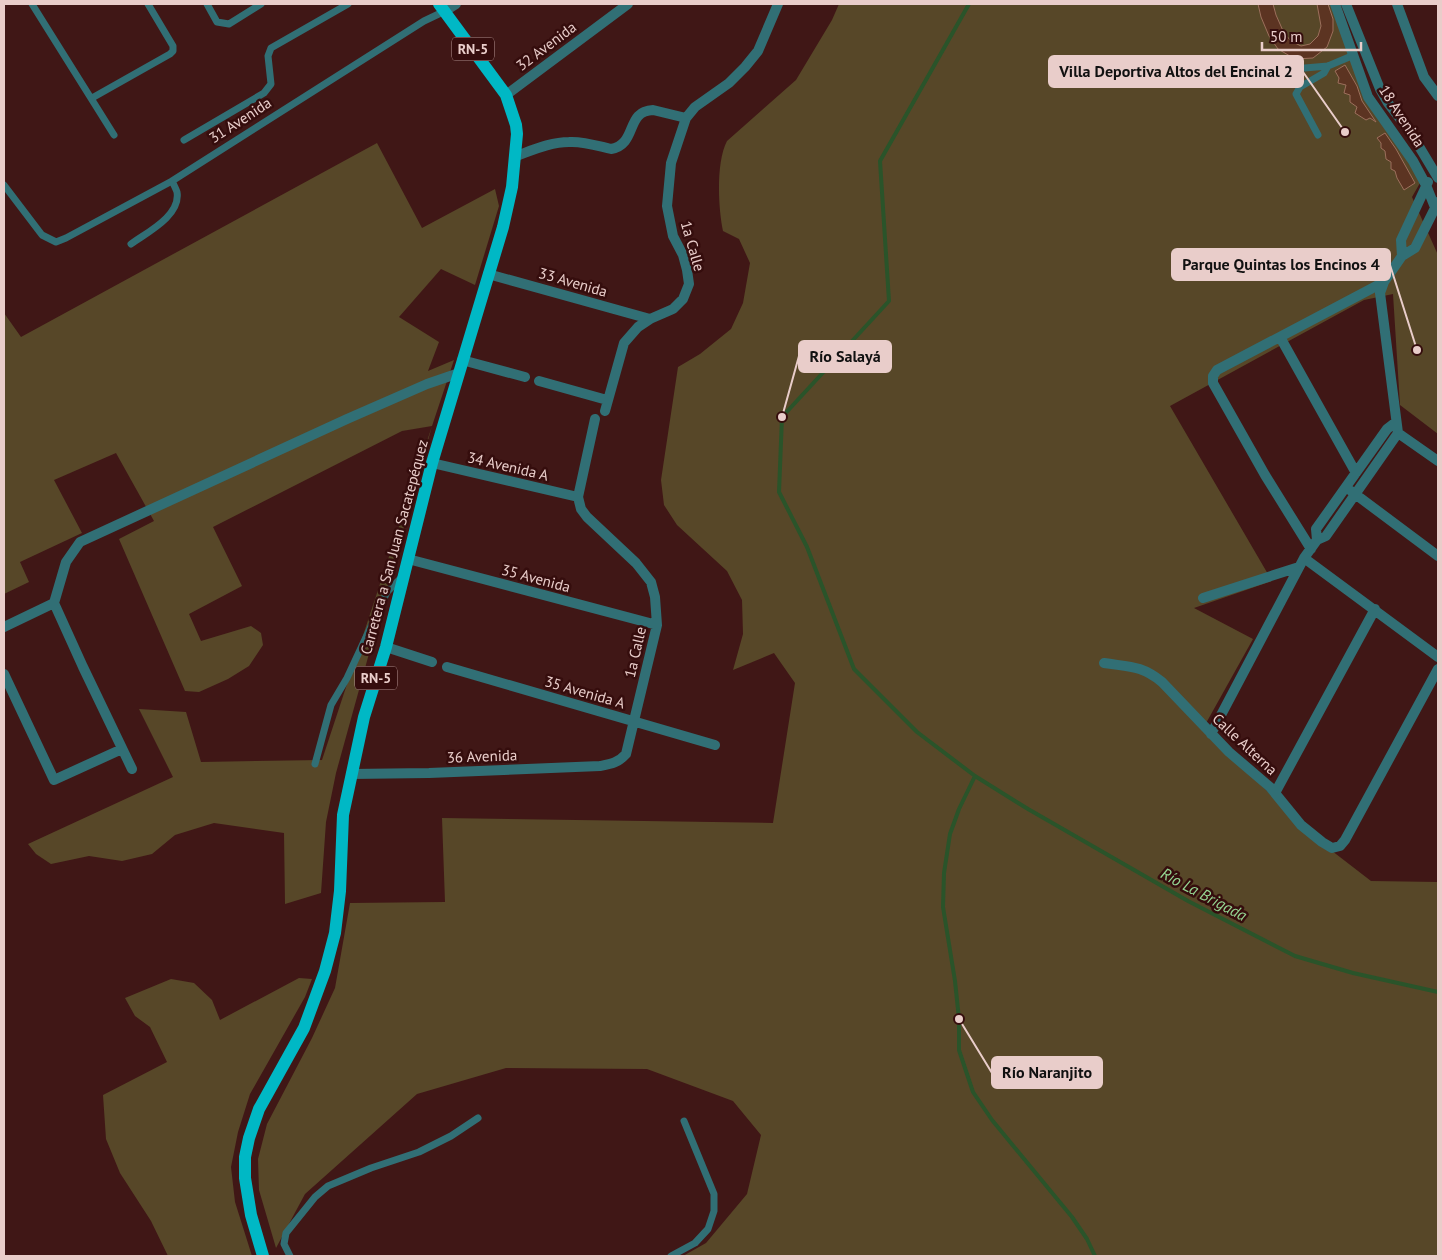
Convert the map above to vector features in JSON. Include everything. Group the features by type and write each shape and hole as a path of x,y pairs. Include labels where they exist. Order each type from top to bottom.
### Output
{"main road":[{"name":"Carretera a San Juan Sacatepéquez","path":"262,1256 251,1215 245,1178 245,1157 249,1138 259,1109 304,1028 325,971 335,933 340,891 343,815 364,717 386,647 432,463 503,227 509,203 516,156 516,125 506,95 442,8"}],"street":[{"name":"31 Avenida","path":"442,8 456,4"},
{"name":"32 Avenida","path":"506,95 628,4"},
{"name":"1a Calle","path":"605,412 624,343 638,327 673,308 683,299 688,284 683,255 673,236 667,206 671,163 686,118 695,107 729,84 758,51 778,4"},
{"name":"18 Avenida","path":"1335,4 1368,97 1406,150 1437,209"},
{"name":"18 Avenida","path":"1346,4 1380,89 1388,103 1411,133 1436,174"},
{"path":"1397,4 1424,77 1438,96"},
{"path":"516,156 551,144 570,142 582,142 611,149 616,148 628,138 638,115 648,110 686,118"},
{"path":"1402,256 1400,240 1426,185 1436,174"},
{"path":"1211,734 1302,563 1314,545 1326,536 1398,433 1380,292 1384,282 1402,256 1415,248 1437,209"},
{"name":"33 Avenida","path":"488,274 650,319"},
{"path":"1314,545 1265,475 1213,383 1213,376 1218,370 1384,282"},
{"path":"1280,337 1356,472"},
{"path":"462,360 526,378"},
{"path":"132,769 82,668 54,603 66,562 80,542 346,419 427,384 458,373"},
{"path":"539,381 607,400"},
{"path":"578,497 595,419"},
{"path":"1314,545 1316,529 1387,430 1396,422"},
{"path":"1398,433 1438,461"},
{"name":"34 Avenida A","path":"432,463 578,497"},
{"path":"1346,488 1438,556"},
{"name":"1a Calle","path":"578,497 586,517 636,562 651,582 655,597 657,625 634,722 626,754 614,764"},
{"name":"35 Avenida","path":"408,559 657,625"},
{"path":"1203,598 1302,563"},
{"path":"1302,563 1375,609 1438,658"},
{"path":"4,627 54,603"},
{"path":"1275,793 1375,609"},
{"path":"386,647 432,662"},
{"name":"Calle Alterna","path":"1104,663 1129,665 1153,674 1241,764 1275,793 1301,824 1329,847 1335,848 1340,846 1352,826 1438,669"},
{"name":"35 Avenida A","path":"447,667 715,745"},
{"path":"4,674 54,780 122,749"},
{"name":"36 Avenida","path":"351,774 438,773 614,764"}],"lane":[{"path":"32,4 114,135"},
{"path":"92,98 173,51 173,46 148,4"},
{"path":"207,4 217,22 229,24 261,4"},
{"path":"184,140 264,93 271,84 272,76 268,56 271,48 348,4"},
{"name":"31 Avenida","path":"4,185 37,230 48,239 56,242 66,238 172,181 442,8"},
{"path":"1300,87 1291,72 1292,70 1328,66 1354,55"},
{"path":"1318,135 1296,94 1300,87 1324,73 1328,66"},
{"path":"130,244 164,221 174,208 177,192 172,181"},
{"path":"315,764 331,705 347,678 387,592 402,577"},
{"path":"290,1256 284,1244 286,1233 310,1202 328,1186 371,1168 419,1152 451,1136 478,1118"},
{"path":"671,1256 695,1243 708,1229 714,1211 714,1194 684,1121"}],"shaded area":[{"path":"839,4 1331,4 1368,104 1412,163 1420,183 1412,197 1438,255 1438,434 1400,405 1393,294 1364,300 1170,406 1272,581 1194,608 1253,639 1205,725 1301,827 1371,881 1438,882 1438,1256 683,1256 706,1243 747,1194 761,1135 733,1101 647,1069 506,1068 417,1094 305,1194 276,1248 259,1190 258,1159 267,1124 312,1038 335,988 350,903 445,902 442,818 773,823 795,683 774,653 733,670 743,634 742,600 727,571 677,525 664,505 661,480 678,367 700,354 731,329 743,303 750,263 739,239 723,231 719,185 723,150 727,141 796,80 832,20"},
{"path":"377,143 422,228 495,189 499,206 475,285 441,269 399,317 439,342 428,371 454,360 432,426 402,431 213,527 242,586 189,614 201,641 251,626 261,633 263,645 249,666 228,679 199,692 185,691 119,539 154,521 116,453 54,480 82,533 20,562 29,582 4,594 4,313 21,337"},
{"path":"432,426 336,773 326,822 321,893 285,904 284,833 214,823 175,835 152,854 122,861 89,856 51,864 36,854 28,844 173,777 139,709 186,712 201,762 322,760"},
{"path":"299,978 312,979 305,997 250,1094 238,1132 231,1167 235,1202 252,1256 168,1256 151,1221 120,1173 106,1139 103,1095 167,1062 150,1027 135,1016 125,998 171,979 194,983 212,1000 220,1020"}],"building":[{"path":"1258,4 1273,4 1284,33 1291,41 1301,46 1310,44 1318,36 1321,26 1317,4 1328,4 1333,19 1333,31 1327,47 1313,58 1295,59 1278,49 1269,36"},
{"path":"1345,65 1357,86 1362,101 1376,122 1370,118 1366,120 1355,113 1357,107 1350,102 1350,95 1344,93 1346,85 1338,83 1339,78 1335,71"},
{"path":"1385,133 1415,183 1404,190 1395,171 1391,169 1391,162 1386,159 1385,151 1381,148 1381,143 1377,138"}],"waterway":[{"name":"Río La Brigada","path":"969,4 880,161 889,301 782,417 779,492 807,547 854,669 917,732 975,776 1028,809 1188,901 1295,956 1353,973 1438,992"},
{"path":"975,776 959,809 950,834 944,873 943,907 955,981 959,1019 959,1050 973,1092 992,1120 1072,1217 1087,1239 1095,1256"}],"place":[{"name":"Villa Deportiva Altos del Encinal 2","path":"1345,132"},
{"name":"Parque Quintas los Encinos 4","path":"1417,350"},
{"name":"Río Salayá","path":"782,417"},
{"name":"Río Naranjito","path":"959,1019"}]}
